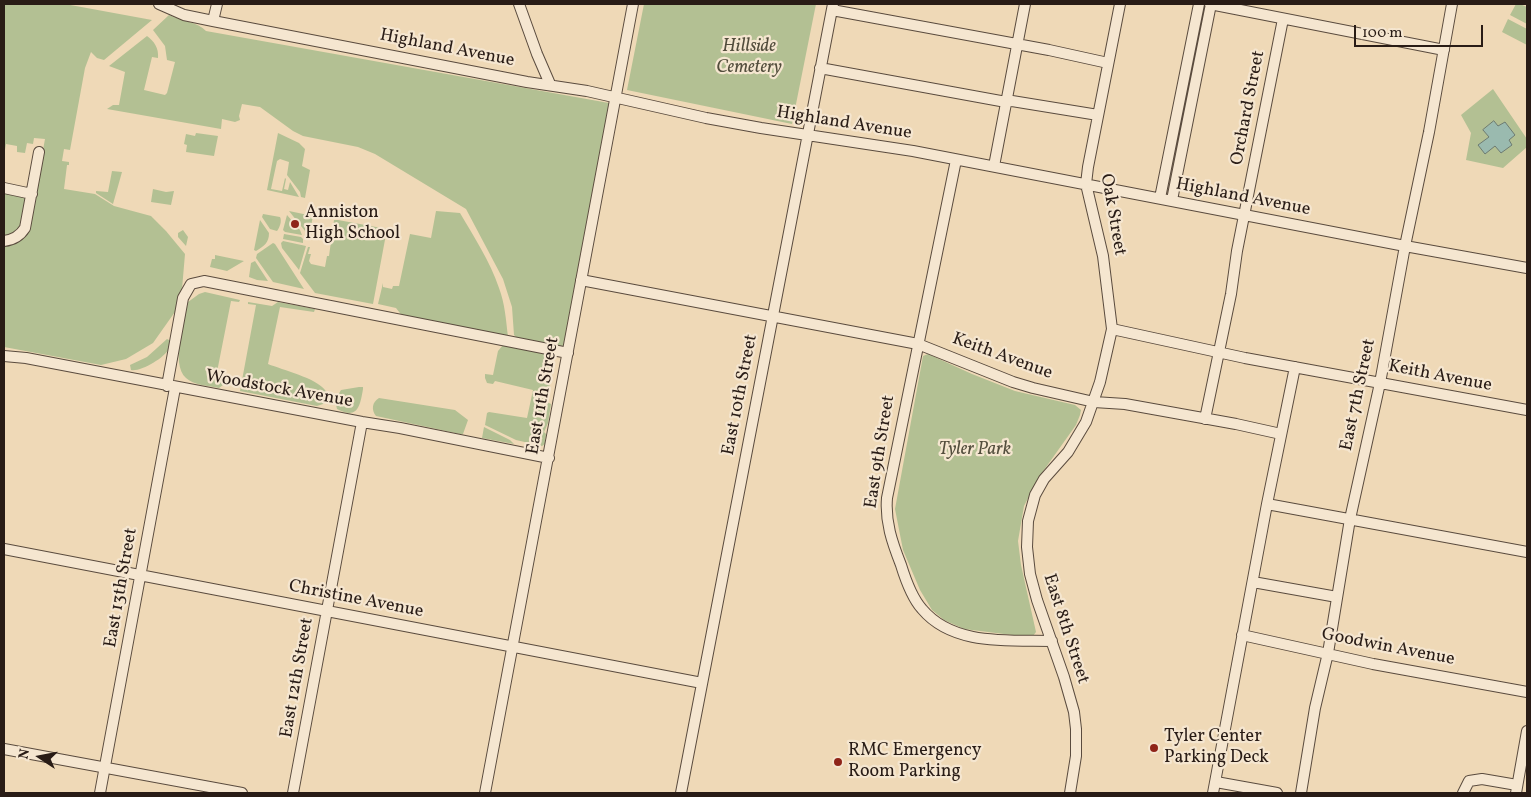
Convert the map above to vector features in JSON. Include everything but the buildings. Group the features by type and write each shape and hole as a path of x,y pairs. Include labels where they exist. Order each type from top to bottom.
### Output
{"street":[{"name":"Highland Avenue","path":"159,4 184,15 213,21 527,82 550,84 715,119 913,151 1527,268"},
{"path":"213,21 217,4"},
{"path":"519,4 550,84"},
{"name":"East 11th Street","path":"485,793 633,4"},
{"path":"994,166 1025,4"},
{"name":"Oak Street","path":"1094,402 1107,356 1112,329 1103,256 1086,184 1120,4"},
{"path":"1160,198 1199,4"},
{"path":"1172,200 1211,4 1444,50"},
{"name":"East 7th Street","path":"1301,793 1315,708 1328,653 1350,519 1380,383 1452,4"},
{"path":"832,7 1108,63"},
{"name":"East 10th Street","path":"681,793 832,7"},
{"name":"Orchard Street","path":"1205,418 1231,294 1244,215 1283,19"},
{"path":"820,68 1006,102 1012,101 1098,115"},
{"path":"1178,109 1190,111"},
{"path":"4,241 22,234 26,228 39,152"},
{"name":"East 9th Street","path":"956,160 886,506 889,532 905,576 921,608 935,622 962,635 990,640 1052,641"},
{"path":"4,188 32,194"},
{"name":"Keith Avenue","path":"581,280 918,344 1013,382 1094,402 1125,404 1281,434"},
{"name":"East 13th Street","path":"100,793 140,575 171,387 183,298 191,284 204,281 568,353"},
{"name":"Keith Avenue","path":"1112,329 1245,358 1527,410"},
{"name":"Woodstock Avenue","path":"4,356 26,358 549,458"},
{"path":"1213,793 1267,504 1296,366"},
{"name":"East 8th Street","path":"1070,793 1076,756 1076,729 1072,703 1030,574 1027,547 1028,521 1035,495 1078,437 1094,402"},
{"name":"East 12th Street","path":"293,793 362,422"},
{"path":"1267,504 1527,552"},
{"name":"Christine Avenue","path":"4,549 702,682"},
{"path":"1253,582 1336,597"},
{"name":"Goodwin Avenue","path":"1242,635 1373,664 1527,692"},
{"path":"1463,793 1469,781 1482,779 1516,789 1527,730"},
{"path":"4,749 242,793"},
{"path":"1216,782 1277,793"}],"green space":[{"path":"4,4 65,4 152,20 104,60 97,58 91,52 85,68 70,150 64,149 62,161 69,162 64,189 95,194 114,206 151,216 185,254 182,289 177,309 153,343 126,359 101,365 4,347 4,244 18,240 28,231 45,139 34,138 33,144 27,143 25,153 17,152 17,146 6,144 4,156"},
{"name":"Hillside Cemetery","path":"644,4 816,4 792,124 627,90"},
{"path":"1516,4 1527,7 1527,24 1510,15"},
{"path":"169,15 199,26 206,31 609,103 563,347 519,340 514,335 512,307 503,279 466,209 375,154 358,147 303,136 260,107 242,104 240,120 235,122 222,119 221,129 107,109 113,105 119,105 125,72 109,66 147,36 156,45 158,58 152,57 144,90 165,95 167,93 175,62 167,60 165,46 153,30"},
{"path":"1508,19 1527,29 1527,45 1502,32"},
{"path":"1493,89 1527,139 1527,147 1503,168 1466,160 1471,133 1461,115"},
{"path":"196,133 218,136 214,156 186,152 187,145 184,144 186,134 195,136"},
{"path":"278,133 299,143 305,149 302,166 310,170 305,198 301,197 300,192 287,175 289,162 280,159 277,161 271,189 282,191 285,178 284,189 288,190 290,182 299,197 267,190"},
{"path":"112,171 122,172 113,204 96,193 96,191 108,192"},
{"path":"153,189 166,192 174,191 171,205 151,202"},
{"path":"4,191 27,198 24,219 18,233 4,237"},
{"path":"289,211 313,216 309,236"},
{"path":"436,211 460,213 476,240 491,268 501,294 508,337 403,317 396,308 378,304 383,283 383,287 392,289 393,286 399,286 410,234 431,238"},
{"path":"263,214 280,217 281,220 277,231 270,229 262,217"},
{"path":"287,215 300,230 302,235 283,230"},
{"path":"260,220 269,236 266,244 256,251 254,250"},
{"path":"334,220 387,229 373,304 315,293 300,273 308,247 310,247 308,254 311,254 309,261 311,264 325,267 327,256 329,256"},
{"path":"183,230 188,237 186,246 178,237 178,233"},
{"path":"284,234 301,237 303,243 283,239"},
{"path":"283,241 306,246 299,270 282,248 281,243"},
{"path":"273,243 304,289 273,282 256,258 257,254"},
{"path":"215,255 244,261 227,271 210,267 212,259 215,259"},
{"path":"255,261 268,281 249,277 251,263"},
{"path":"205,292 240,300 239,302 231,301 216,377 223,381 223,385 219,388 201,385 189,380 181,371 179,362 180,342 188,302"},
{"path":"248,302 272,306 278,302 315,309 314,312 280,307 268,364 307,378 321,386 327,394 323,404 317,406 240,391 256,305 248,304"},
{"path":"167,339 171,341 166,353 146,367 131,370 130,365 147,357"},
{"path":"503,345 544,353 553,361 547,402 551,404 548,423 544,432 546,434 545,444 542,446 516,440 485,425 487,413 489,412 527,418 533,390 495,381 493,384 487,383 485,378 485,374 493,375 498,351"},
{"name":"Tyler Park","path":"928,354 1015,391 1075,405 1081,410 1076,425 1039,477 1024,506 1018,541 1021,565 1036,632 1033,636 964,629 944,620 932,610 920,590 903,550 895,509 923,356"},
{"path":"363,387 363,389 357,410 350,413 337,409 335,400 341,390"},
{"path":"379,398 455,410 468,420 463,434 460,434 376,416 373,406"},
{"path":"484,427 510,440 514,444 482,438"}],"water":[{"path":"1494,121 1498,126 1505,122 1515,135 1509,140 1512,145 1501,153 1495,146 1485,154 1478,145 1489,137 1483,130"}],"place":[{"name":"Anniston High School","path":"295,224"},
{"name":"Tyler Center Parking Deck","path":"1154,748"},
{"name":"RMC Emergency Room Parking","path":"838,762"}]}
